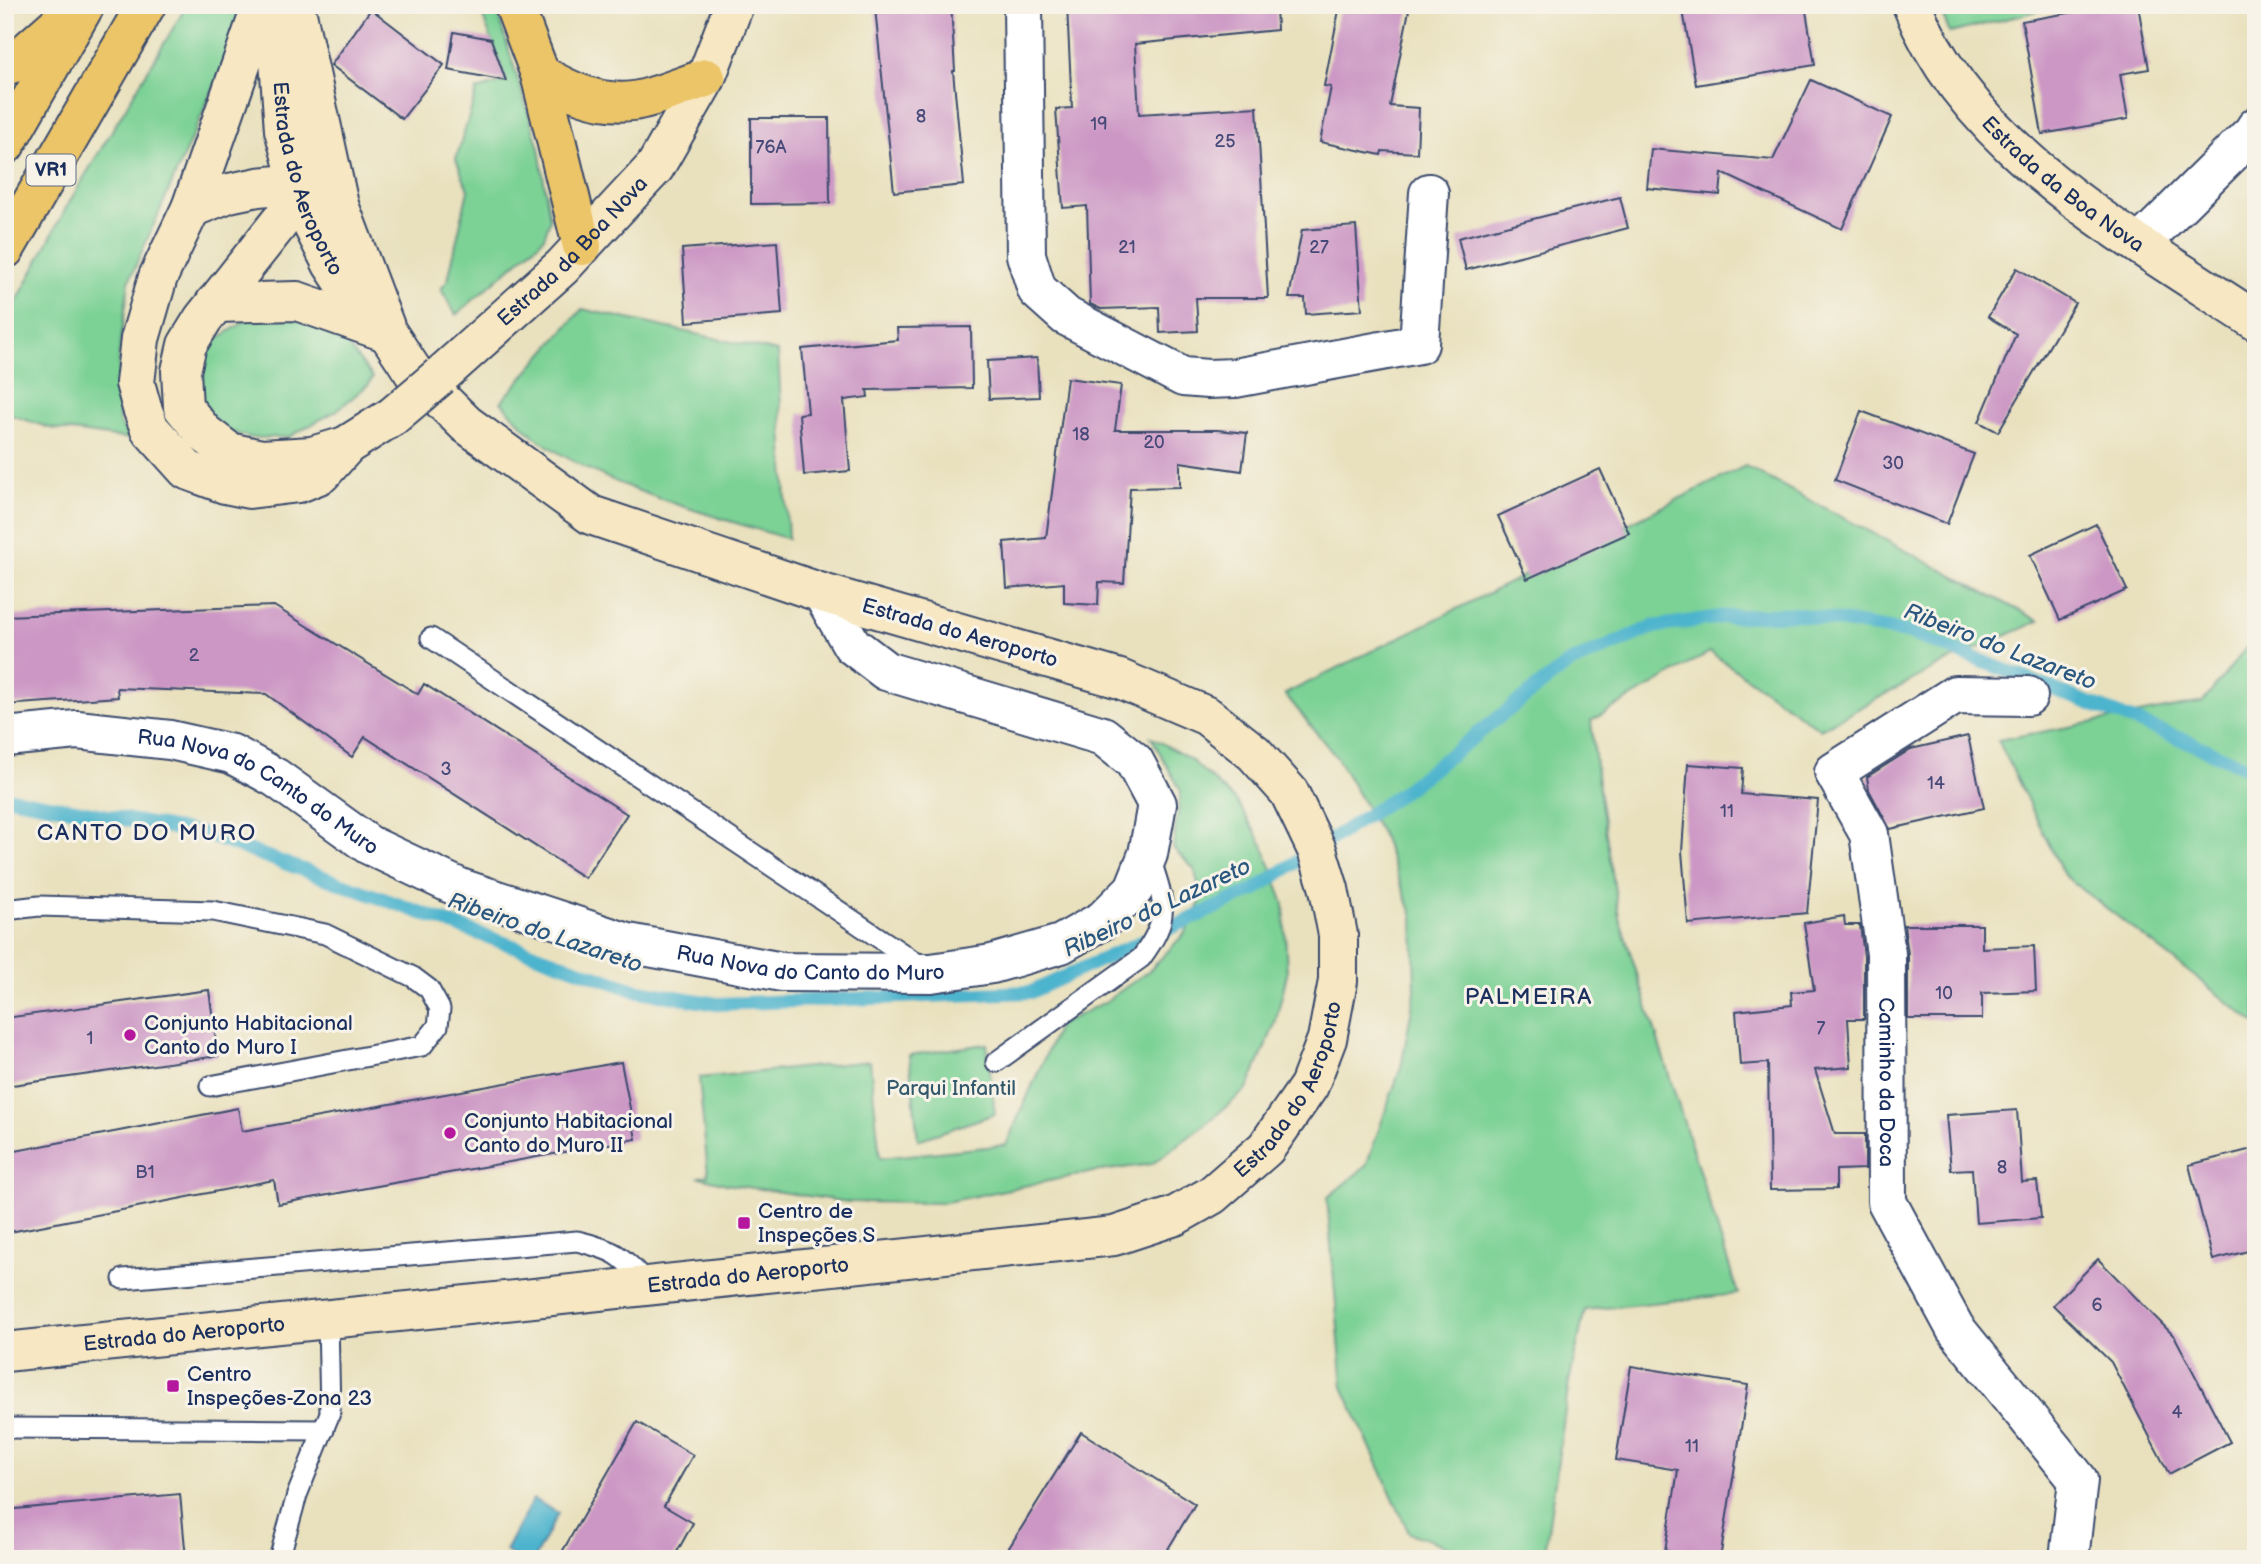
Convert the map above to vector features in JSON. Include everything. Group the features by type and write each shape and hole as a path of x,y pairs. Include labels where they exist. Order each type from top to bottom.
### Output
{"highway":[{"name":"VR1","path":"5,249 146,5"},
{"path":"514,5 540,74 572,257"},
{"name":"VR1","path":"5,145 73,17"},
{"path":"5,66 14,63 73,17"},
{"path":"540,74 571,92 589,98 633,101 706,78"}],"main road":[{"name":"Estrada da Boa Nova","path":"262,5 191,208 158,277 140,339 135,383 150,429 187,470 218,482 249,489 299,484 321,474 348,445 393,416 572,257 655,167 706,78 734,5"},
{"name":"Estrada do Aeroporto","path":"279,5 279,60 284,130 312,192"},
{"name":"Estrada do Aeroporto","path":"5,1352 1114,1236 1175,1216 1212,1195 1266,1148 1309,1086 1327,1039 1338,981 1338,935 1329,889 1317,850 1289,792 1254,753 1208,716 1120,679 821,593 590,515 466,424 414,373 387,332 356,303 332,264 307,214 321,127 295,5"},
{"name":"Estrada da Boa Nova","path":"1912,5 1942,64 2002,139 2059,187 2256,321"},
{"name":"Estrada da Boa Nova","path":"312,192 215,303 187,345 181,370 183,407 204,433 229,452 262,459 312,456 348,445"},
{"path":"191,208 229,193 312,192"},
{"path":"215,303 297,301 387,332"}],"street":[{"path":"1023,5 1026,255 1037,290 1066,316 1183,377 1235,378 1419,344 1429,193"},
{"path":"2140,244 2256,127"},
{"name":"Rua Nova do Canto do Muro","path":"5,737 77,730 170,740 232,754 276,778 369,845 460,888 628,943 782,972 931,973 992,964 1061,944 1103,920 1134,888 1148,854 1157,804 1134,761 1103,736 886,671 852,645 821,593"},
{"name":"Caminho da Doca","path":"2028,696 1955,695 1834,772 1869,834 1886,954 1887,1202 1955,1328 2078,1480 2069,1559"}],"lane":[{"path":"430,638 931,973"},
{"path":"996,1062 1141,958 1157,937 1163,916 1163,895 1148,854"},
{"path":"5,910 39,906 213,911 325,934 413,977 429,989 440,1009 438,1026 422,1046 210,1086"},
{"path":"123,1279 578,1241 606,1248 620,1255 648,1284"},
{"path":"279,1559 297,1495 330,1413 328,1320"},
{"path":"5,1428 324,1430"}],"green space":[{"path":"187,5 250,5 129,281 119,354 119,422 130,439 50,428 5,413 5,324 67,206"},
{"path":"479,5 495,5 539,148 550,220 539,243 456,315 441,289 448,280 468,190 456,159 477,90 506,81"},
{"path":"1938,5 2062,5 1950,33"},
{"path":"582,309 778,352 788,539 659,499 596,473 539,440 501,402"},
{"path":"300,312 343,340 373,377 369,384 336,411 289,437 252,438 228,431 209,415 199,389 201,364 214,341 250,318"},
{"path":"1745,466 2039,621 1948,661 1820,729 1710,652 1591,721 1619,917 1738,1294 1585,1310 1569,1382 1544,1559 1484,1559 1409,1533 1343,1387 1327,1198 1366,1166 1401,1067 1415,991 1413,916 1381,833 1337,758 1285,694"},
{"path":"2256,635 2256,1024 2064,875 1998,740 2203,702"},
{"path":"1151,737 1190,759 1237,802 1263,845 1284,904 1287,974 1275,1024 1248,1088 1206,1124 1152,1164 1093,1172 941,1203 848,1202 726,1184 700,1177 708,1175 699,1078 870,1061 880,1158 1006,1145 1059,1025 1105,1002 1151,969 1186,932 1202,898 1194,869 1173,848 1181,791"},
{"name":"Parqui Infantil","path":"987,1044 995,1114 918,1140 909,1055"}],"water":[{"path":"533,1499 558,1513 534,1559 518,1559 505,1551"}],"building":[{"path":"951,5 953,71 964,185 894,192 875,8"},
{"path":"1067,5 1276,5 1277,30 1135,44 1139,114 1257,107 1268,298 1196,298 1198,331 1160,333 1159,307 1101,309 1090,304 1087,206 1063,208 1056,109 1072,108"},
{"path":"1340,5 1410,5 1390,106 1419,108 1417,153 1382,151 1381,155 1320,142 1331,87 1324,86"},
{"path":"1682,5 1805,5 1815,65 1696,85"},
{"path":"2115,5 2138,5 2149,69 2120,74 2128,119 2042,134 2022,21"},
{"path":"371,9 444,65 402,119 331,65"},
{"path":"454,32 491,39 506,81 448,70"},
{"path":"1811,80 1892,117 1842,229 1722,173 1720,195 1647,188 1651,149 1773,160"},
{"path":"751,118 829,118 830,203 751,204"},
{"path":"1620,197 1628,228 1466,270 1458,238"},
{"path":"1356,226 1362,310 1306,314 1305,298 1289,298 1302,230"},
{"path":"777,242 782,314 687,322 682,249"},
{"path":"2017,268 2075,303 1998,432 1979,422 2016,334 1988,317"},
{"path":"971,327 972,388 867,390 868,397 844,400 850,471 804,475 799,414 808,413 802,349 898,340 897,328"},
{"path":"1037,358 1039,397 989,399 987,361"},
{"path":"1067,378 1121,385 1115,430 1217,430 1247,433 1242,471 1180,462 1180,487 1130,488 1124,583 1099,582 1098,605 1064,603 1064,583 1007,588 1004,542 1046,538"},
{"path":"1861,411 1974,454 1947,524 1835,480"},
{"path":"1600,469 1629,533 1527,579 1498,516"},
{"path":"2096,524 2127,590 2060,620 2030,555"},
{"path":"274,606 418,694 424,684 627,814 585,878 365,737 352,757 266,694 117,688 118,697 5,705 5,616"},
{"path":"1968,736 1984,808 1890,829 1869,790 1867,777 1911,749"},
{"path":"1688,764 1743,768 1741,794 1818,800 1807,913 1688,924 1682,851"},
{"path":"1844,916 1845,925 1860,925 1864,956 1864,1019 1848,1019 1851,1067 1815,1070 1835,1134 1865,1134 1865,1169 1836,1170 1836,1189 1770,1190 1768,1063 1740,1065 1736,1011 1792,1005 1791,992 1814,990 1804,923"},
{"path":"1904,925 1982,925 1982,948 2034,946 2036,991 1982,993 1982,1019 1908,1019 1908,954"},
{"name":"Conjunto Habitacional Canto do Muro I","path":"209,990 218,1056 5,1086 5,1018"},
{"path":"621,1062 636,1139 278,1204 274,1180 5,1233 5,1153 238,1108 242,1131"},
{"path":"2017,1110 2022,1182 2037,1181 2041,1218 1976,1223 1972,1169 1951,1170 1946,1115"},
{"path":"2256,1148 2256,1249 2213,1260 2189,1165"},
{"path":"2098,1259 2175,1337 2230,1442 2169,1474 2111,1362 2053,1305"},
{"path":"1631,1366 1748,1385 1720,1559 1665,1551 1678,1470 1616,1460"},
{"path":"637,1422 693,1455 664,1506 693,1523 673,1559 558,1559"},
{"path":"1081,1432 1195,1504 1162,1559 1002,1559"},
{"path":"180,1494 186,1559 5,1559 5,1510"}],"waterway":[{"name":"Ribeiro do Lazareto","path":"5,797 204,834 634,990 717,1004 1031,992 1254,890 1400,794 1569,663 1653,627 1720,617 1795,614 1907,632 2191,743 2256,772"}],"place":[{"name":"Conjunto Habitacional Canto do Muro I","path":"130,1035"},
{"name":"Conjunto Habitacional Canto do Muro II","path":"450,1133"},
{"name":"Centro de Inspeções S","path":"744,1223"},
{"name":"Centro Inspeções-Zona 23","path":"173,1386"}],"district":[{"name":"CANTO DO MURO","path":"147,833"},
{"name":"PALMEIRA","path":"1529,997"}]}
